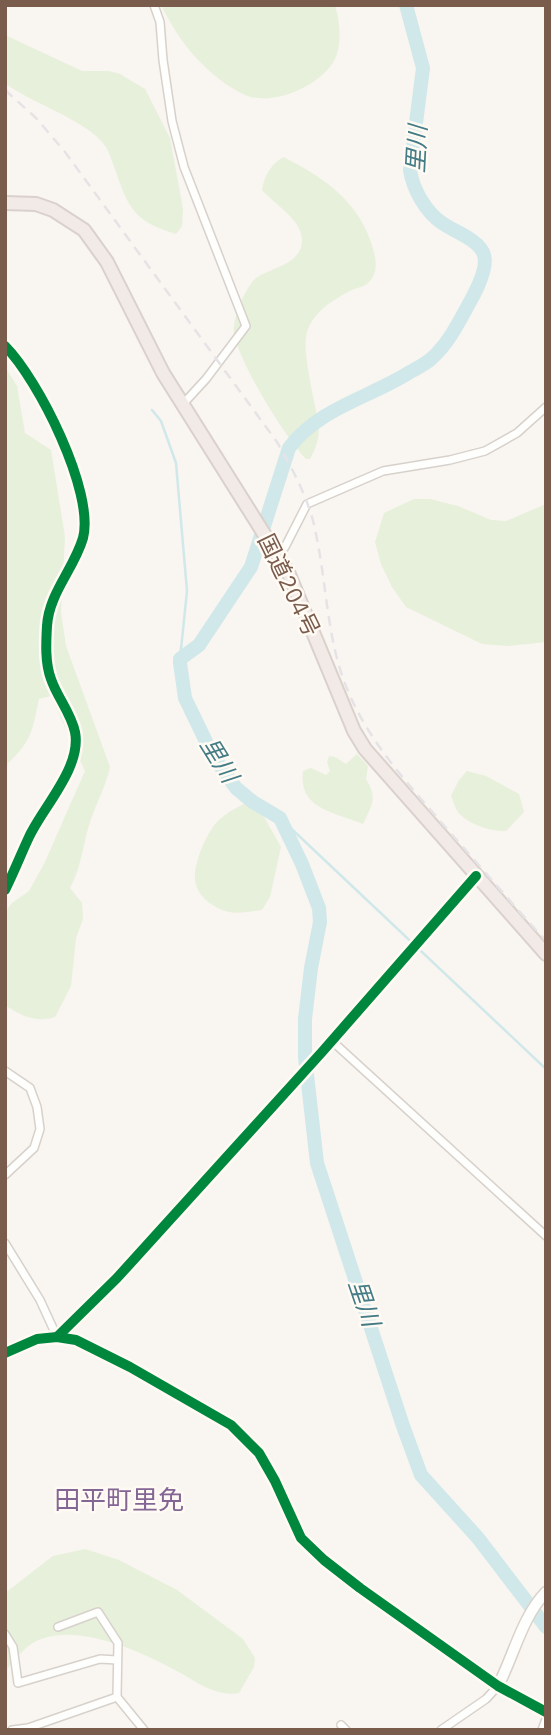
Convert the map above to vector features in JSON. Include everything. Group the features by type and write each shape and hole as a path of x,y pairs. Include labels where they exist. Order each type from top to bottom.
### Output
{"highway":[{"name":"国道204号","path":"5,203 36,204 52,210 84,230 107,262 182,405 279,555 354,731 365,750 546,954"}],"street":[{"path":"154,5 160,22 172,121 184,167 246,326 206,379 182,405"},
{"path":"5,346 40,395 61,434 83,510 83,538 49,608 47,627 47,661 51,679 69,714 75,733 75,754 27,839 5,890"},
{"path":"279,555 307,505 383,471 485,451 517,433 546,407"},
{"path":"57,1337 117,1278 332,1041 475,876"},
{"path":"332,1041 546,1236"},
{"path":"5,1071 30,1088 37,1107 40,1129 34,1148 5,1175"},
{"path":"5,1243 34,1289 57,1337"},
{"path":"5,1353 37,1339 57,1337 76,1340 130,1367 231,1425 259,1453 301,1538 360,1588 498,1686 546,1712"},
{"path":"441,1730 486,1699 498,1686 520,1636 546,1592"},
{"path":"58,1627 98,1612 118,1643 117,1697 144,1730"},
{"path":"5,1634 13,1647 18,1683 100,1660 117,1660"},
{"path":"12,1730 28,1728 117,1697"},
{"path":"542,1730 546,1719"}],"green space":[{"path":"161,5 335,5 339,46 329,69 308,85 282,96 256,98 231,87 206,68 185,45"},
{"path":"5,35 82,71 109,71 120,74 145,89 170,138 183,209 182,226 176,234 152,225 130,206 106,147 98,137 73,120 5,83"},
{"path":"283,157 313,173 350,205 367,233 376,263 375,272 367,284 329,304 318,313 307,332 307,365 319,427 317,443 310,459 306,459 297,448 264,399 244,362 234,333 237,313 251,283 292,260 301,248 302,239 297,225 262,190 269,171"},
{"path":"5,367 17,386 25,433 51,450 65,537 61,612 66,646 110,767 70,888 82,903 83,919 76,938 71,986 55,1017 41,1019 23,1015 5,1005 5,912 12,903 29,891 44,864 85,771 51,696 39,699 29,736 5,766"},
{"path":"414,499 430,499 458,506 491,520 506,521 546,504 546,642 508,646 482,644 406,607 381,564 375,542 384,513"},
{"path":"357,754 368,766 366,779 373,797 363,824 321,808 306,794 303,784 303,771 311,768 326,775 330,771 327,762 329,756 346,764"},
{"path":"467,771 486,776 519,794 524,812 506,831 480,826 458,812 451,796"},
{"path":"248,802 259,808 281,847 270,897 262,910 229,912 214,906 201,895 196,885 195,870 204,844 216,823"},
{"path":"85,1549 119,1560 177,1590 243,1639 255,1658 254,1667 239,1693 221,1693 128,1648 92,1637 74,1635 57,1635 35,1642 5,1671 5,1593 53,1556"}],"waterway":[{"name":"里川","path":"406,5 423,68 410,170 412,178 421,200 431,213 482,250 485,260 481,278 454,331 430,360 330,413 301,434 289,448 251,567 199,645 180,659 180,663 185,698 213,756 236,788 280,818 319,908 320,922 305,1019 305,1057 317,1163 421,1475 478,1538 546,1627"},
{"path":"152,410 161,421 176,463 187,591 180,659"},
{"path":"280,818 546,1069"}],"railway":[{"path":"5,90 36,118 65,152 277,442 310,510 336,653 357,710 379,747 405,780 546,941"}],"cycle path":[{"path":"5,346 33,383 61,437 81,493 84,518 83,538 79,549 52,603 46,653 49,673 70,718 76,745 67,773 35,825 5,890"},
{"path":"57,1337 117,1278 322,1052 476,876"},
{"path":"5,1353 37,1339 57,1337 76,1340 130,1367 231,1425 259,1453 301,1538 324,1560 498,1686 546,1712"}],"district":[{"name":"田平町里免","path":"119,1500"}]}
